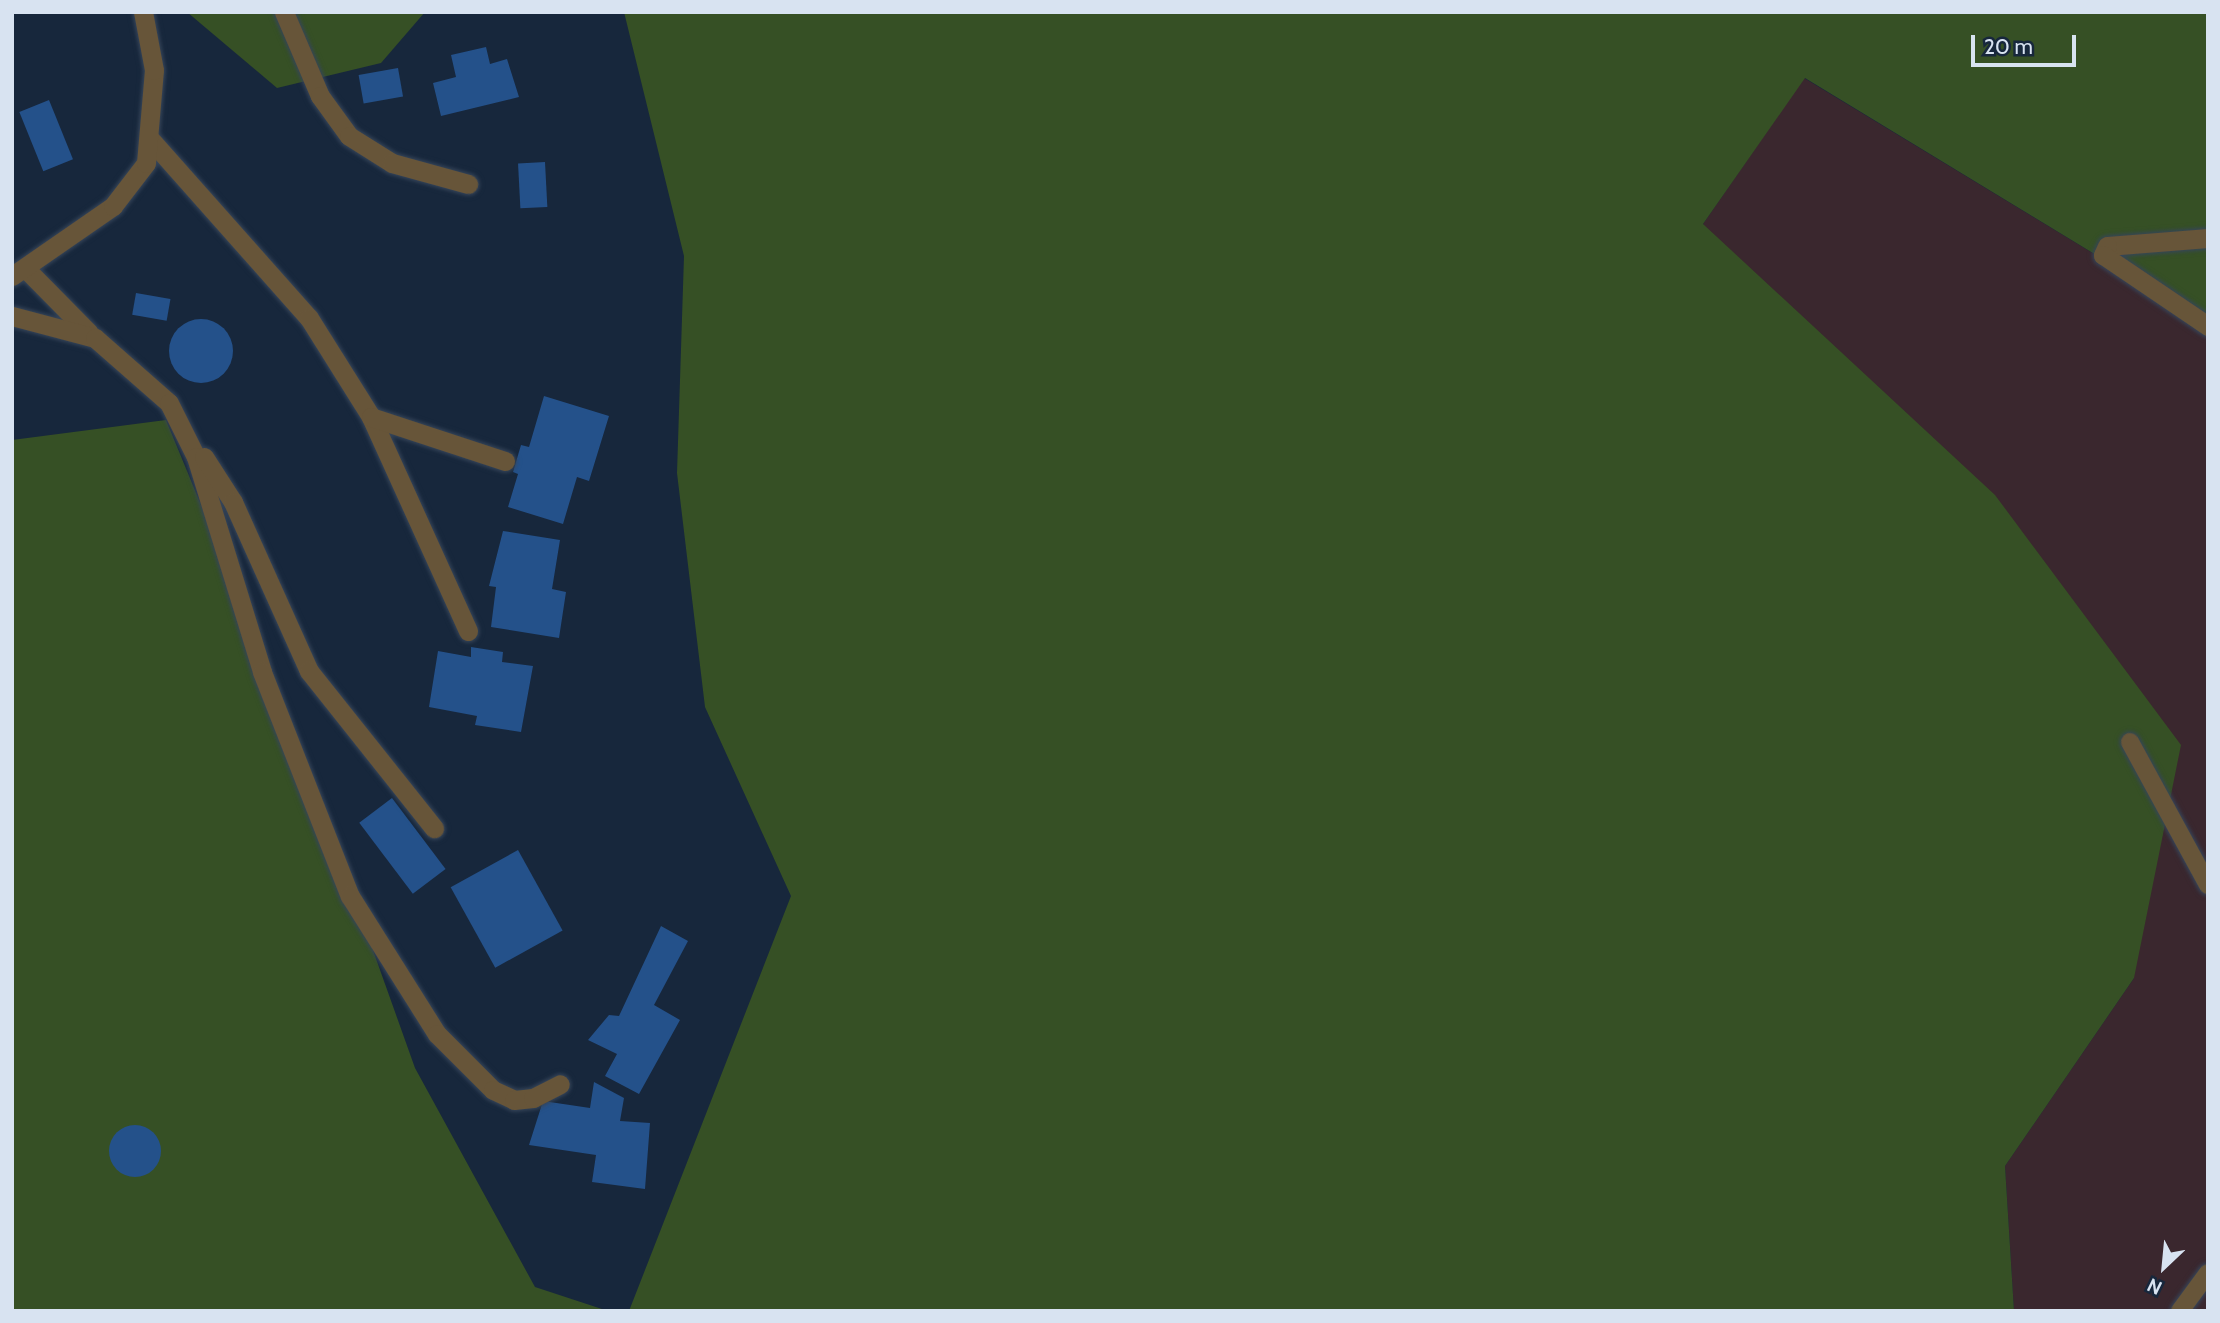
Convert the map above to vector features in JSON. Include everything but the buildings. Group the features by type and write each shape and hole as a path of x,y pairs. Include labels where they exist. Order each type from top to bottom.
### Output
{"street":[{"path":"143,12 154,70 146,163 113,206 19,272 169,403 233,502 309,671 433,828"},
{"path":"285,12 320,96 349,136 392,163 468,184"},
{"path":"150,139 309,318 371,417 468,631"},
{"path":"2208,238 2107,246 2103,255 2208,326"},
{"path":"12,316 95,338"},
{"path":"169,403 196,457 262,672 350,896 437,1034 493,1090 513,1100 533,1098 560,1084"},
{"path":"371,417 505,461"}],"lane":[{"path":"2130,742 2208,885"},
{"path":"2180,1311 2208,1273"}],"shaded area":[{"path":"1804,78 2208,323 2208,1311 2014,1311 2005,1166 2134,978 1703,224"}],"green space":[{"path":"187,12 425,12 381,63 277,88"},
{"path":"624,12 2208,12 2208,323 1805,78 1703,224 1995,495 2181,745 2134,978 2005,1166 2014,1311 629,1311 791,896 705,707 677,473 684,256"},
{"path":"166,420 298,740 415,1068 535,1287 608,1311 12,1311 12,440"}]}
